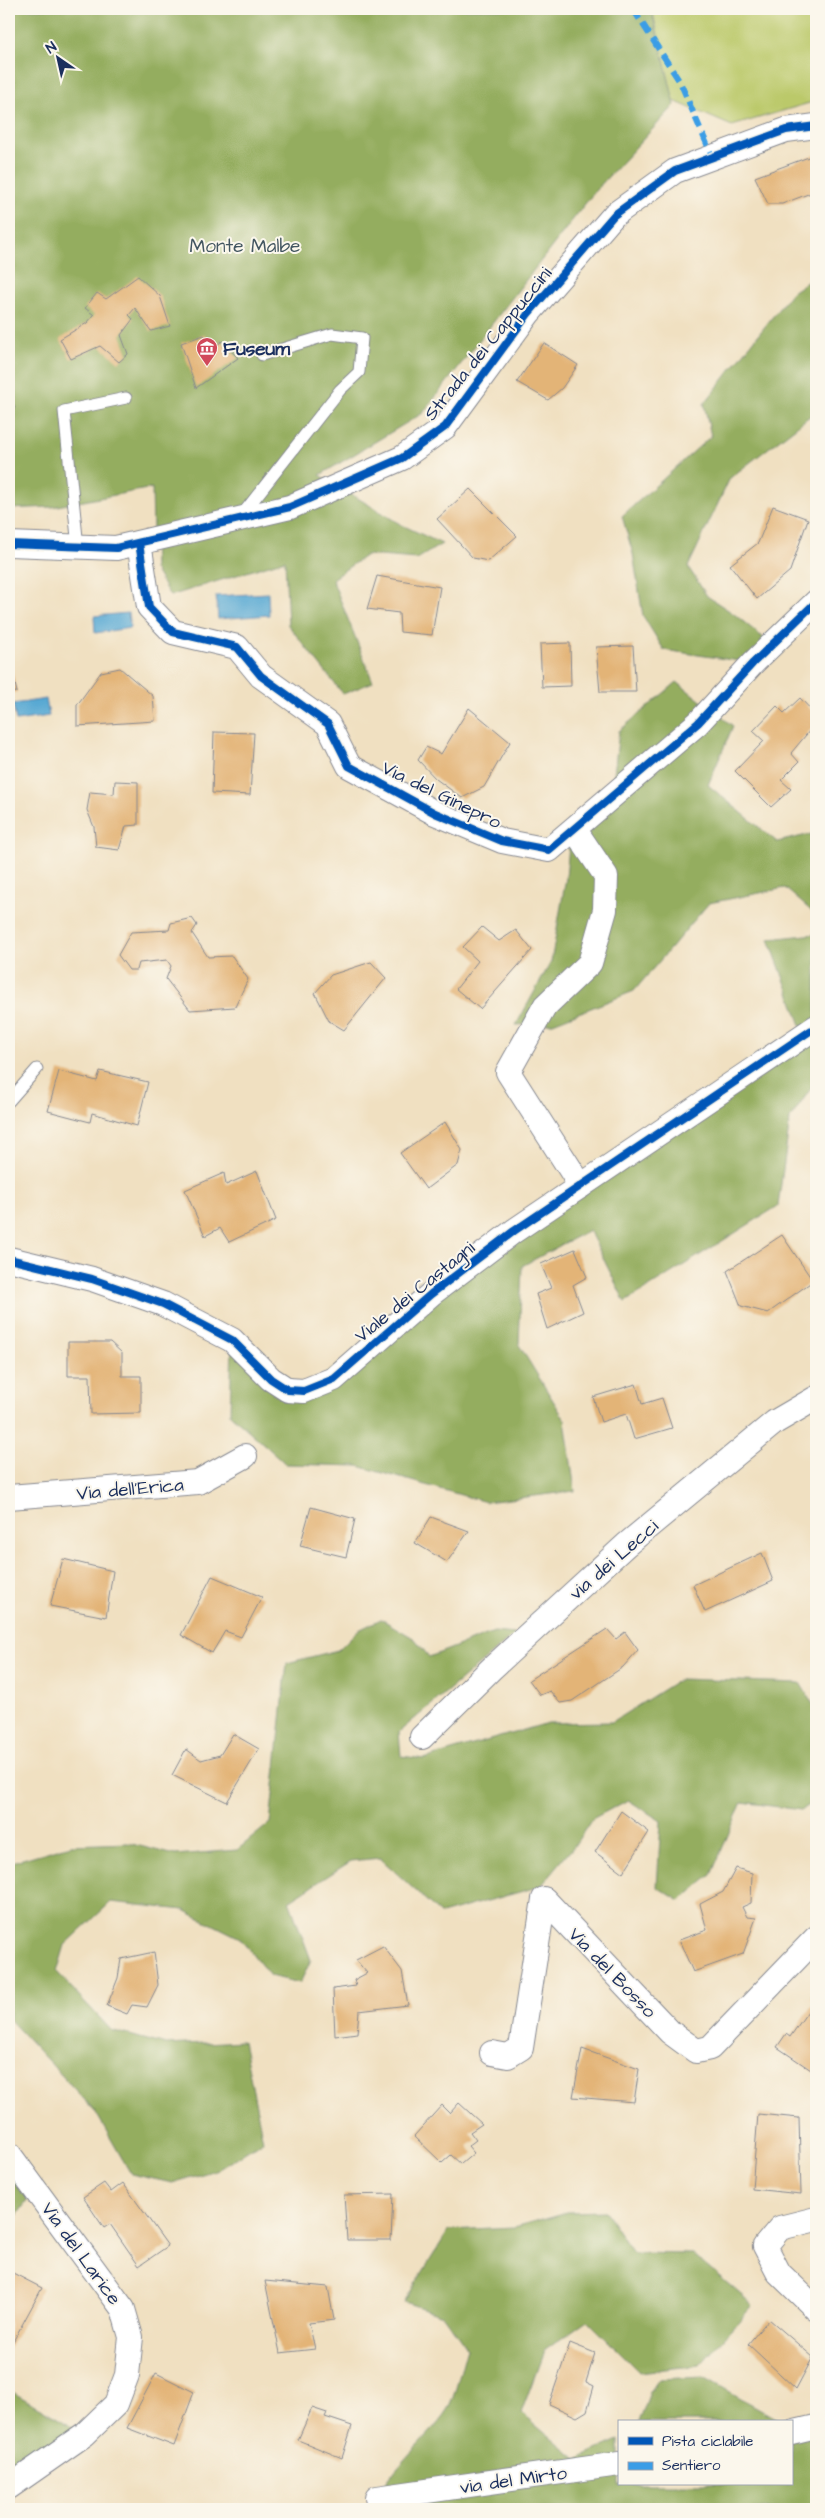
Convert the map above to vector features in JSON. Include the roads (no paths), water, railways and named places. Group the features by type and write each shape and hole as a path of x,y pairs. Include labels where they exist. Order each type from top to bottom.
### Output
{"street":[{"name":"Strada dei Cappuccini","path":"9,544 116,548 139,543 290,507 402,458 445,427 528,314 614,215 675,171 786,130 816,126"},
{"name":"Via del Ginepro","path":"139,543 149,607 173,632 238,646 261,676 328,724 349,766 435,813 502,841 550,850 698,723 753,663 816,602"},
{"path":"575,830 606,876 604,910 590,963 545,1006 508,1072 581,1186"},
{"name":"Viale dei Castagni","path":"9,1259 92,1279 163,1304 232,1340 271,1379 288,1390 304,1391 334,1379 431,1294 514,1231 816,1027"},
{"name":"via dei Lecci","path":"422,1737 491,1669 626,1545 776,1422 816,1398"},
{"name":"Via dell'Erica","path":"9,1497 198,1482 245,1456"},
{"name":"Via del Bosso","path":"492,2053 508,2056 521,2048 544,1900 670,2032 696,2051 710,2048 816,1938"},
{"name":"Via del Larice","path":"9,2154 123,2309 131,2337 127,2375 116,2404 85,2434 9,2487"},
{"path":"816,2219 780,2228 765,2246 779,2274 816,2309"},
{"path":"792,2433 816,2427"},
{"name":"via del Mirto","path":"377,2498 618,2464"}],"lane":[{"path":"239,519 340,390 359,372 362,338 332,334 262,355"},
{"path":"78,547 64,411 126,398"},
{"path":"9,1101 37,1069"}],"water":[{"path":"268,593 269,615 218,619 216,596"},
{"path":"128,613 130,628 95,633 94,616"},
{"path":"46,699 49,716 16,721 13,704"}],"place":[{"name":"Fuseum","path":"207,367"}],"park label":[{"name":"Monte Malbe","path":"245,245"}]}
